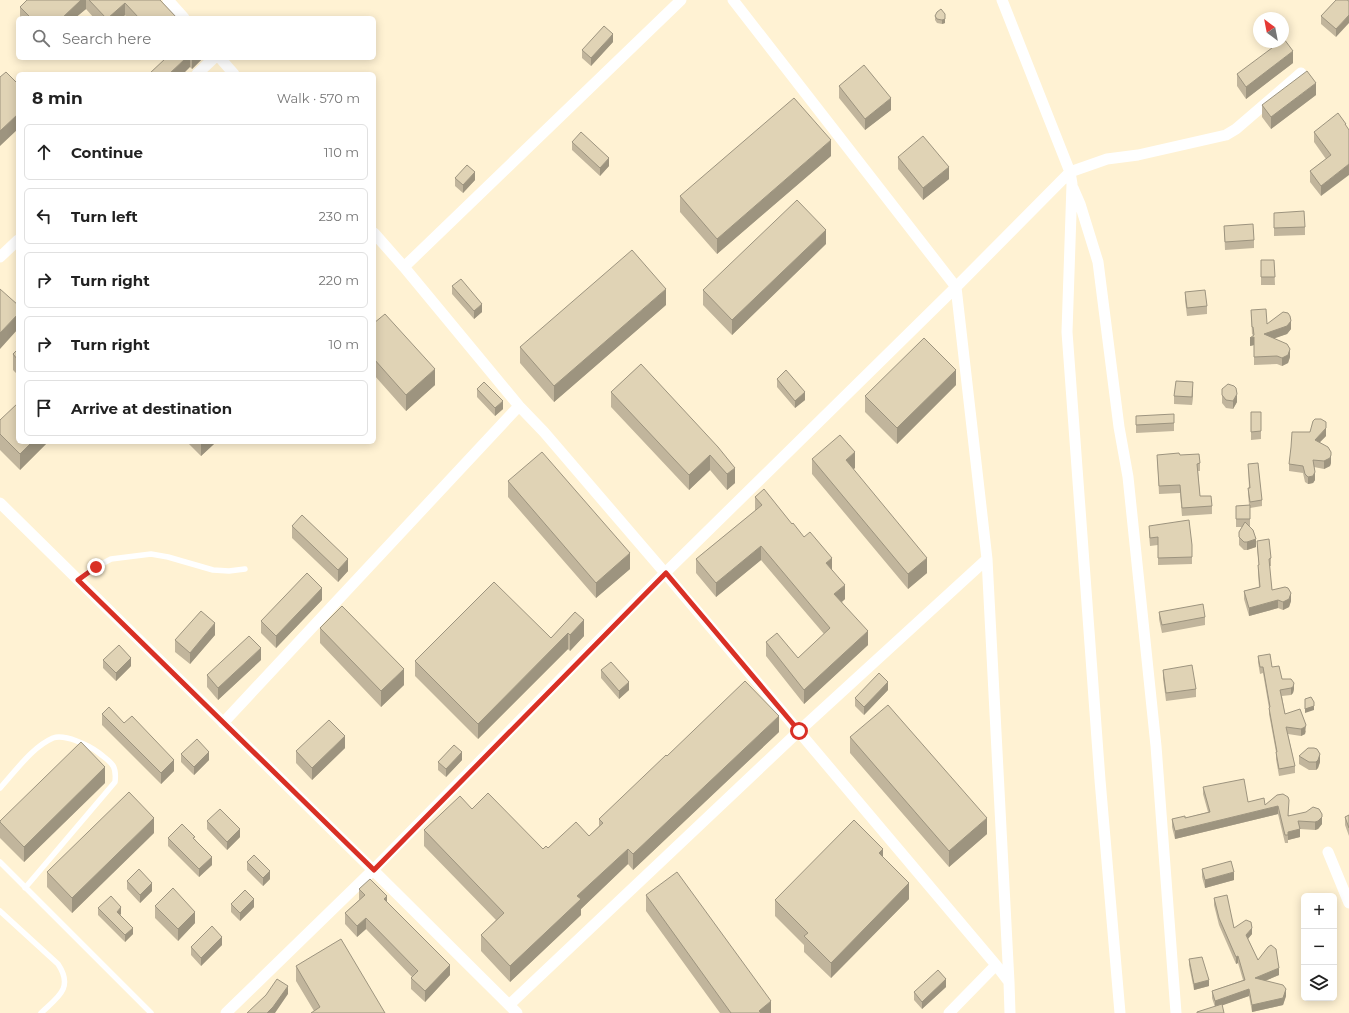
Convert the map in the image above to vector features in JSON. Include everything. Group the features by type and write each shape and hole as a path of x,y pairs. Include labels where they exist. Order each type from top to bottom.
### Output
{"street":[{"path":"168,0 182,16"},
{"path":"404,267 681,0"},
{"path":"733,0 956,287 987,559 1010,1013"},
{"path":"1002,0 1071,178 1098,262 1118,419 1128,477 1156,746 1176,1013"},
{"path":"199,72 212,60"},
{"path":"222,60 232,72"},
{"path":"226,1013 374,870 666,573 956,287 1071,178 1107,159 1138,155 1226,135 1236,129 1301,73"},
{"path":"1071,178 1067,332 1100,780 1120,1013"},
{"path":"376,235 519,406 544,432 666,573 1009,982"},
{"path":"0,257 16,242"},
{"path":"223,722 519,406"},
{"path":"0,503 374,870 513,1009 799,731 987,559"},
{"path":"1328,852 1346,888 1349,903"},
{"path":"949,1013 996,965"}],"lane":[{"path":"78,580 96,567 111,559 150,554 168,557 213,570 229,571 245,569"},
{"path":"0,788 34,751 54,738 73,739 95,750 113,764 116,772 115,782 25,888"},
{"path":"0,862 151,1013"},
{"path":"0,911 58,964 64,973 65,984 61,994 41,1013"}],"building":[{"path":"27,0 81,0 64,16 29,16 20,7"},
{"path":"89,0 160,0 175,16 137,16 125,3 110,16 104,16"},
{"path":"1336,0 1349,1 1349,15 1336,29 1321,16"},
{"path":"941,9 945,14 945,19 942,20 937,19 935,16"},
{"path":"604,26 613,34 591,58 582,50"},
{"path":"1289,46 1293,51 1246,87 1237,74 1272,48 1289,48"},
{"path":"164,60 184,60 171,72 151,72"},
{"path":"864,65 891,98 865,119 839,86"},
{"path":"1307,71 1316,83 1271,117 1262,105"},
{"path":"6,72 16,82 16,116 0,131 0,77"},
{"path":"794,98 831,140 717,239 680,196"},
{"path":"1338,113 1349,130 1349,164 1321,186 1310,171 1331,155 1314,132"},
{"path":"581,132 609,158 600,168 572,142"},
{"path":"923,136 949,167 923,188 898,157"},
{"path":"467,165 475,172 463,185 455,178"},
{"path":"797,200 826,230 732,320 703,290"},
{"path":"1304,211 1305,227 1274,228 1274,213"},
{"path":"1253,224 1254,240 1225,242 1224,226"},
{"path":"632,250 666,289 554,386 520,347"},
{"path":"1261,260 1274,260 1275,277 1261,277"},
{"path":"461,279 482,304 474,311 452,286"},
{"path":"0,289 16,303 16,316 0,333"},
{"path":"1205,290 1207,306 1187,308 1185,292"},
{"path":"1266,309 1267,324 1283,312 1288,313 1290,316 1291,321 1287,326 1264,334 1287,344 1290,349 1288,355 1282,358 1277,356 1254,357 1254,337 1250,338 1254,335 1251,310"},
{"path":"385,314 435,369 406,395 376,361 376,321"},
{"path":"924,338 956,370 897,428 865,396"},
{"path":"641,364 718,447 735,468 727,474 710,455 689,475 611,392"},
{"path":"786,370 805,392 795,401 777,379"},
{"path":"1176,381 1193,382 1192,397 1174,396"},
{"path":"484,382 503,401 495,408 477,389"},
{"path":"1228,384 1236,388 1237,394 1233,401 1226,400 1222,395 1222,389"},
{"path":"16,405 16,444 30,444 20,454 0,434 0,420"},
{"path":"1251,412 1261,412 1261,431 1251,432"},
{"path":"1174,414 1174,423 1136,425 1136,416"},
{"path":"1315,419 1321,419 1326,422 1326,428 1315,440 1328,447 1331,455 1330,458 1324,461 1313,460 1315,472 1313,476 1308,477 1305,474 1303,466 1289,464 1292,432 1310,432"},
{"path":"840,435 855,452 846,460 927,558 908,574 812,459"},
{"path":"542,452 630,553 596,583 508,481"},
{"path":"1179,453 1180,455 1199,454 1200,463 1197,464 1200,496 1211,496 1212,506 1182,508 1180,485 1159,486 1157,455"},
{"path":"1258,463 1262,500 1250,502 1248,488 1250,488 1248,464"},
{"path":"764,489 804,537 810,532 832,558 826,563 845,585 834,594 868,631 804,690 766,642 777,633 798,658 830,628 761,546 716,583 696,559 762,505 755,497"},
{"path":"1250,505 1250,519 1236,519 1236,506"},
{"path":"302,515 348,559 338,570 292,526"},
{"path":"1189,520 1192,557 1158,558 1158,537 1150,538 1149,526"},
{"path":"1245,522 1253,530 1256,539 1244,542 1239,537 1239,532"},
{"path":"1269,539 1272,590 1285,587 1288,588 1291,593 1289,599 1283,602 1278,600 1249,608 1244,591 1260,587 1257,541"},
{"path":"307,573 322,588 276,636 261,621"},
{"path":"494,582 551,638 575,612 584,620 570,635 568,633 478,724 415,661"},
{"path":"1203,604 1205,617 1162,625 1159,612"},
{"path":"342,606 404,669 381,691 320,628"},
{"path":"201,611 215,623 190,653 175,640"},
{"path":"249,636 261,648 218,688 207,675"},
{"path":"119,645 131,658 116,673 103,660"},
{"path":"1270,654 1272,667 1279,666 1282,679 1291,679 1294,683 1293,687 1291,688 1280,690 1285,714 1300,709 1306,725 1301,729 1286,727 1295,766 1279,769 1263,667 1260,667 1258,656"},
{"path":"611,662 629,682 619,691 601,670"},
{"path":"1192,665 1196,689 1166,693 1163,670"},
{"path":"879,673 888,682 864,707 855,698"},
{"path":"745,681 779,716 633,854 628,849 577,896 581,899 510,966 481,935 504,913 424,830 460,796 472,809 488,793 543,849 546,846 548,848 576,822 589,836 603,823 599,819"},
{"path":"1311,697 1314,702 1314,706 1305,709 1305,699"},
{"path":"888,705 987,818 949,851 850,737"},
{"path":"109,707 124,723 132,716 174,760 161,773 102,714"},
{"path":"329,720 345,736 312,768 296,751"},
{"path":"197,739 209,752 194,767 181,754"},
{"path":"81,742 105,767 24,847 0,821"},
{"path":"454,745 462,752 446,769 438,762"},
{"path":"1308,748 1317,749 1320,754 1316,762 1309,762 1299,756"},
{"path":"1244,779 1248,802 1264,798 1265,805 1277,795 1283,794 1288,797 1289,800 1288,816 1306,812 1313,807 1319,809 1322,817 1315,822 1298,821 1300,829 1288,832 1288,835 1285,835 1278,806 1175,831 1172,819 1185,816 1185,818 1210,812 1203,787"},
{"path":"129,792 154,818 72,898 47,872"},
{"path":"220,809 240,829 227,842 207,821"},
{"path":"1349,815 1349,828 1345,817"},
{"path":"854,820 883,849 879,853 909,883 831,963 804,936 808,933 775,900"},
{"path":"182,824 195,837 193,838 212,857 199,869 168,838"},
{"path":"254,855 270,871 263,878 247,862"},
{"path":"1231,861 1234,872 1205,880 1202,869"},
{"path":"139,869 152,883 140,895 127,881"},
{"path":"677,872 771,1001 759,1011 761,1013 731,1013 646,895"},
{"path":"370,879 387,896 384,899 450,965 425,991 411,978 418,971 366,918 357,926 345,913 365,895 359,889"},
{"path":"173,888 195,912 178,929 155,906"},
{"path":"245,890 254,899 240,913 231,904"},
{"path":"1227,895 1234,928 1246,920 1251,922 1252,928 1246,935 1258,960 1271,945 1276,949 1279,968 1255,978 1283,985 1286,989 1283,998 1252,1005 1249,989 1215,1001 1212,991 1245,980 1238,956 1236,957 1219,918 1214,898"},
{"path":"111,896 121,907 117,912 133,928 125,935 98,908"},
{"path":"212,926 222,937 201,958 191,947"},
{"path":"341,939 385,1013 311,1013 320,1007 296,966"},
{"path":"1202,957 1209,980 1194,984 1189,959"},
{"path":"938,970 946,979 922,1002 914,992"},
{"path":"277,979 288,986 273,1007 267,1013 247,1013 266,995"},
{"path":"1222,1004 1224,1013 1197,1013 1197,1012"}],"route":[{"path":"96,567 78,580 374,870 666,573 799,731"}]}
